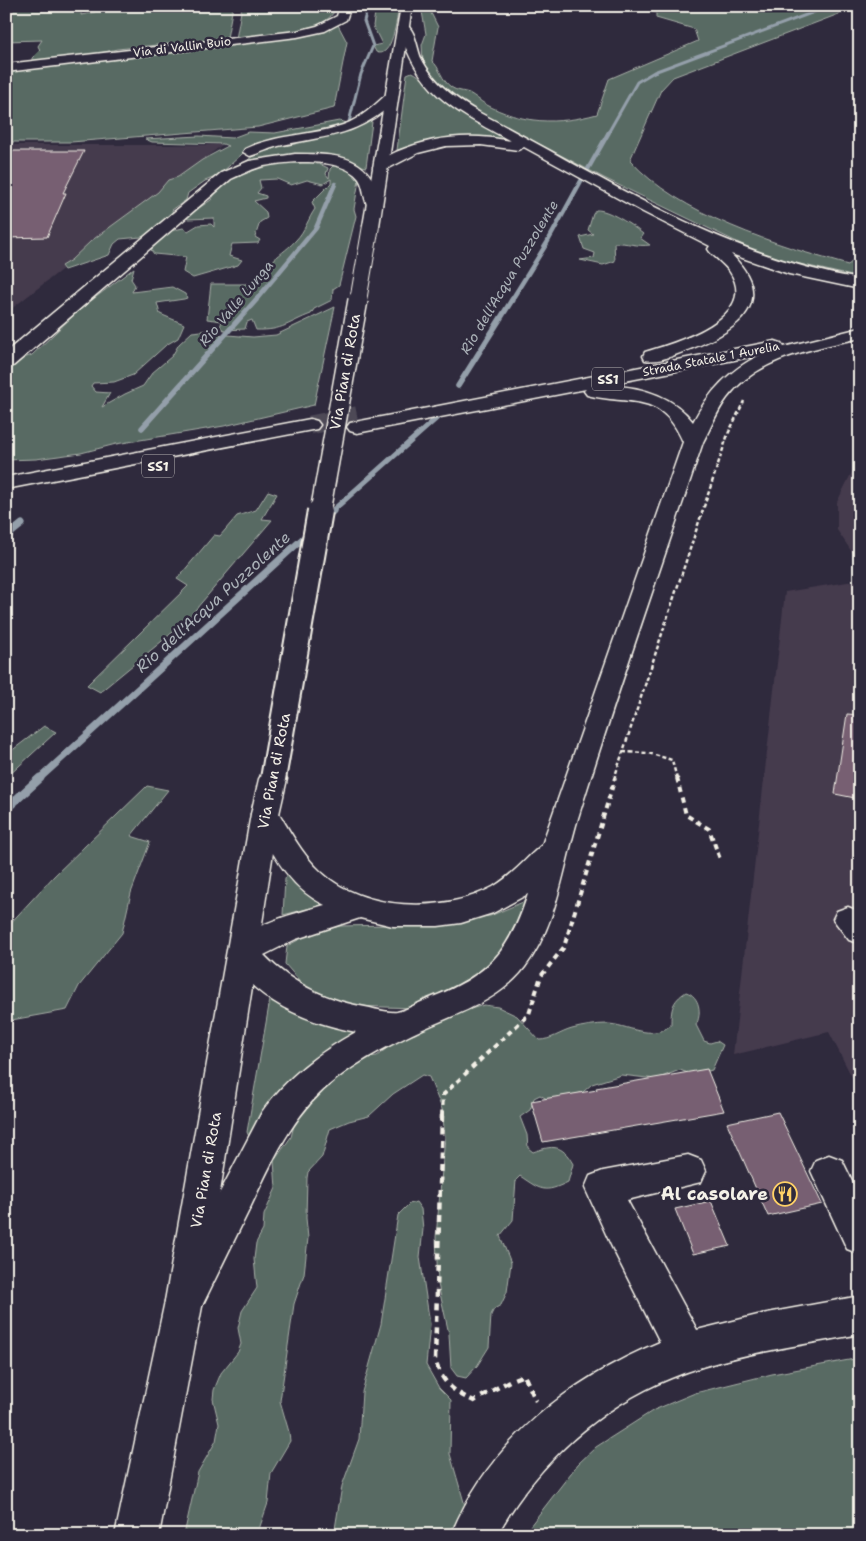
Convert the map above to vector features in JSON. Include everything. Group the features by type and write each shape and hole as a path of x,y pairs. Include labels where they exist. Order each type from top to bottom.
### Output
{"main road":[{"name":"Via di Vallin Buio","path":"6,68 297,34 321,29 342,18 346,6"},
{"name":"Via Pian di Rota","path":"136,1535 184,1301 265,814 273,779 371,226 405,28 407,6"},
{"path":"405,28 412,53 435,89 460,107 696,235 772,265 860,284"},
{"path":"6,362 226,176 239,160 258,148 277,141 348,128 376,111 392,97"},
{"path":"380,167 405,152 445,141 483,140 541,151"},
{"path":"226,176 246,166 269,161 295,158 328,160 359,171 365,177 374,205"},
{"path":"616,367 695,341 723,326 740,310 745,298 743,278 730,260 696,235"},
{"name":"Strada Statale 1 Aurelia","path":"860,321 616,367 359,421 479,404 860,332"},
{"path":"184,1301 255,1157 281,1113 304,1086 331,1066 398,1026 472,995 496,979 516,956 532,927 554,850 693,442 717,398 726,387 746,372 784,354 860,332"},
{"path":"479,404 588,392 634,394 658,401 674,411 685,420 693,442"},
{"name":"SS1","path":"6,483 250,436 310,430 6,494"},
{"path":"6,466 48,465 188,442 250,436"},
{"path":"265,814 284,846 305,874 328,894 360,907 390,913 431,915 478,907 503,896 525,881 554,850"},
{"path":"360,907 289,928 263,938 243,953 260,974 285,993 323,1012 398,1026"},
{"path":"687,1352 624,1233 603,1188 688,1171"},
{"path":"829,1171 860,1237"},
{"path":"473,1535 487,1507 504,1480 551,1431 621,1380 687,1352 746,1337 860,1315"}],"path":[{"path":"551,1431 524,1375 511,1378 490,1394 474,1401 454,1393 441,1380 435,1361 443,1095 529,1014 541,976 564,947 623,752 728,434 747,395"},
{"path":"623,752 643,750 672,760 686,815 709,829 720,859"}],"shaded area":[{"path":"6,145 222,145 6,313"},
{"path":"860,467 860,564 837,530 837,502 854,468"},
{"path":"860,580 860,1093 829,1032 733,1055 785,592"}],"green space":[{"path":"6,6 82,6 81,15 95,12 98,6 233,6 227,38 117,49 92,55 32,61 32,58 40,50 38,46 42,40 6,41"},
{"path":"242,6 336,6 336,8 330,17 320,24 307,29 292,33 236,39"},
{"path":"376,6 399,6 393,36 390,44 382,53 376,52 373,46 382,44 373,26"},
{"path":"421,6 431,6 431,13 438,27 432,61 451,87 469,93 485,104 512,116 540,121 554,121 582,118 597,114 609,79 698,41 694,29 656,18 656,13 642,6 860,6 673,77 661,90 630,160 650,179 674,197 731,226 792,248 848,265 860,255 860,278 766,256 604,178 460,102 435,82 423,63 422,45 426,34"},
{"path":"338,25 347,42 334,108 258,127 71,142 6,142 6,71 317,32"},
{"path":"412,72 419,76 441,98 458,110 517,142 443,140 397,150 407,74"},
{"path":"339,121 348,123 345,127 253,144 218,176 205,181 188,193 186,200 172,210 173,214 152,236 120,239 114,244 109,255 64,270 61,266 71,260 91,241 158,192 168,180 178,177 202,160 228,146 223,144 152,142 145,139 199,136 232,138 248,132 275,133"},
{"path":"368,121 372,122 366,167 342,161 244,163 262,149"},
{"path":"286,162 318,164 328,168 326,174 329,178 330,169 333,166 346,168 359,180 354,209 356,216 339,285 333,289 332,300 314,309 311,314 285,325 273,329 256,330 252,320 247,322 245,329 224,330 220,327 222,321 207,319 211,284 258,284 259,277 263,271 302,233 315,209 312,202 331,183 331,179 323,184 307,180 291,185 277,179 259,180 261,188 257,193 266,196 266,198 254,201 266,212 267,218 260,222 255,237 260,240 258,243 232,244 229,256 242,260 238,265 193,278 183,272 186,257 154,254 151,250 166,232 183,228 188,231 198,225 211,224 214,227 214,218 188,219 185,217 211,200 238,173"},
{"path":"596,210 607,212 627,223 643,234 640,238 650,245 614,243 615,261 603,265 580,260 594,258 595,253 584,249 580,237 593,234 588,230"},
{"path":"134,268 131,279 135,285 132,292 172,287 185,294 187,298 157,303 160,314 184,324 178,338 166,345 133,375 114,382 93,383 91,386 96,392 110,393 102,407 143,386 152,373 172,356 179,344 192,332 211,330 215,334 253,337 276,335 335,307 314,405 224,426 116,444 81,453 36,459 6,460 6,372 16,361 32,355 79,310"},
{"path":"268,491 277,494 262,519 272,520 184,623 100,692 87,685 188,586 177,579 214,535 220,536 237,516 256,510"},
{"path":"44,726 56,732 6,778 6,755"},
{"path":"147,786 168,790 131,836 150,842 131,893 122,933 79,986 67,1010 6,1021 6,928 54,876"},
{"path":"288,874 330,903 283,915 285,879"},
{"path":"530,899 531,907 489,973 417,1008 353,1006 305,987 285,964 287,946 311,933 340,926 392,925 490,916"},
{"path":"686,992 694,997 699,1006 699,1016 696,1025 704,1041 710,1043 717,1041 723,1045 712,1070 693,1075 680,1070 656,1079 621,1075 592,1084 583,1092 552,1102 540,1095 534,1098 530,1110 520,1117 527,1135 528,1148 533,1152 546,1148 556,1148 565,1153 573,1164 568,1182 553,1188 543,1189 520,1176 516,1180 513,1220 500,1236 511,1263 507,1292 501,1305 494,1309 491,1315 489,1347 477,1366 466,1378 457,1376 451,1368 449,1334 438,1284 436,1237 445,1137 442,1109 429,1077 422,1075 393,1094 369,1116 349,1121 330,1129 322,1157 308,1172 307,1178 306,1218 308,1238 304,1274 294,1304 280,1401 290,1441 271,1473 268,1503 257,1535 184,1535 198,1472 216,1441 219,1424 213,1399 214,1390 221,1373 238,1352 241,1344 238,1328 242,1311 257,1288 254,1259 256,1243 263,1230 264,1215 276,1188 274,1161 291,1137 298,1110 357,1058 377,1056 402,1036 415,1034 444,1017 484,1005 498,1007 517,1016 539,1040 548,1039 572,1029 598,1024 655,1032 671,1025 673,1006"},
{"path":"271,994 364,1031 250,1139 247,1132"},
{"path":"416,1202 421,1209 423,1229 420,1257 430,1324 426,1365 439,1388 451,1400 450,1454 468,1516 469,1535 334,1535 342,1486 359,1439 362,1392 381,1324 398,1215 409,1204"},
{"path":"860,1358 860,1535 523,1535 578,1464 596,1447 654,1410 695,1393 772,1374"}],"building":[{"path":"6,151 84,151 63,193 66,193 47,237 6,238"},
{"path":"847,714 860,715 860,799 835,794"},
{"path":"707,1069 724,1111 543,1142 531,1101"},
{"path":"778,1112 822,1204 768,1216 727,1123"},
{"path":"711,1201 730,1246 693,1254 675,1209"}],"waterway":[{"name":"Rio Valle Lunga","path":"349,122 361,74 373,46 364,21 368,6"},
{"name":"Rio dell'Acqua Puzzolente","path":"608,133 637,82 654,72 830,6"},
{"name":"Rio dell'Acqua Puzzolente","path":"588,169 609,132"},
{"name":"Rio dell'Acqua Puzzolente","path":"511,301 547,243 581,181"},
{"name":"Rio Valle Lunga","path":"255,301 316,228 335,184"},
{"name":"Rio Valle Lunga","path":"142,428 256,300"},
{"name":"Rio dell'Acqua Puzzolente","path":"458,386 512,300"},
{"name":"Rio dell'Acqua Puzzolente","path":"331,512 439,416"},
{"name":"Rio dell'Acqua Puzzolente","path":"325,518 333,511"},
{"name":"Rio Valle Lunga","path":"6,537 22,524"},
{"name":"Rio dell'Acqua Puzzolente","path":"39,779 309,533"},
{"name":"Rio dell'Acqua Puzzolente","path":"6,809 40,778"}],"tunnel":[{"path":"310,425 361,415"}],"place":[{"name":"Al casolare","path":"785,1194"}]}
